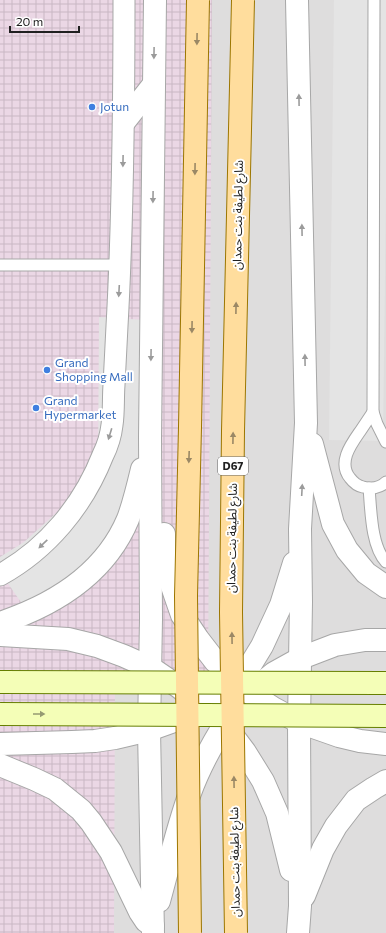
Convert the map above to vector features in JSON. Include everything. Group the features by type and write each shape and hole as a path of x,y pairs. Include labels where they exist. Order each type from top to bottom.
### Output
{"main road":[{"path":"190,933 186,596 198,0"},
{"name":"شارع لطيفة بنت حمدان","path":"236,933 231,612 233,423 243,0"},
{"path":"0,682 386,683"},
{"path":"0,714 386,716"}],"street":[{"path":"0,575 13,568 36,550 58,530 76,507 92,481 104,454 112,426 120,264 124,122 124,0"},
{"path":"153,929 149,730 151,668 150,437 155,0"},
{"path":"297,0 306,423 300,529 300,906 298,933"},
{"path":"124,122 154,84"},
{"path":"306,423 332,524 347,550 366,573 386,587"},
{"path":"0,624 40,607 63,594 87,577 101,562 116,542 127,520 136,497 150,437"},
{"path":"150,437 161,462 164,553 168,574 182,615 198,639 215,661 245,688 273,708 300,722 339,736 360,741 386,744"},
{"path":"153,929 179,827 191,791 206,757 245,688 281,605 293,567 300,529"},
{"path":"0,635 68,639 96,646 124,656 151,668 179,686 224,724 245,752 263,781 277,813 300,906"},
{"path":"0,744 95,741 149,730 177,720 203,706 245,688 274,674 301,658 336,645 365,640 386,640"},
{"path":"0,765 34,778 55,789 81,810 111,852 140,912 153,929"},
{"path":"300,906 323,849 336,826 356,800 386,781"}],"lane":[{"path":"374,0 373,412 386,442"},
{"path":"0,265 120,264"},
{"path":"373,412 348,450 346,469 348,476 360,486 369,488 376,487 386,482"},
{"path":"369,488 375,540 377,547 386,562"}],"shaded area":[{"path":"0,0 212,0 208,686 115,685 114,933 0,933"},
{"path":"56,0 386,0 386,933 0,933 0,785"},
{"path":"334,0 386,0 386,196 383,441 329,440"},
{"path":"99,317 160,321 145,498 74,575 25,608 0,572 0,557 24,542 75,496 98,471"}],"place":[{"name":"Jotun","path":"92,107"},
{"name":"Grand Shopping Mall","path":"47,370"},
{"name":"Grand Hypermarket","path":"36,408"}]}
